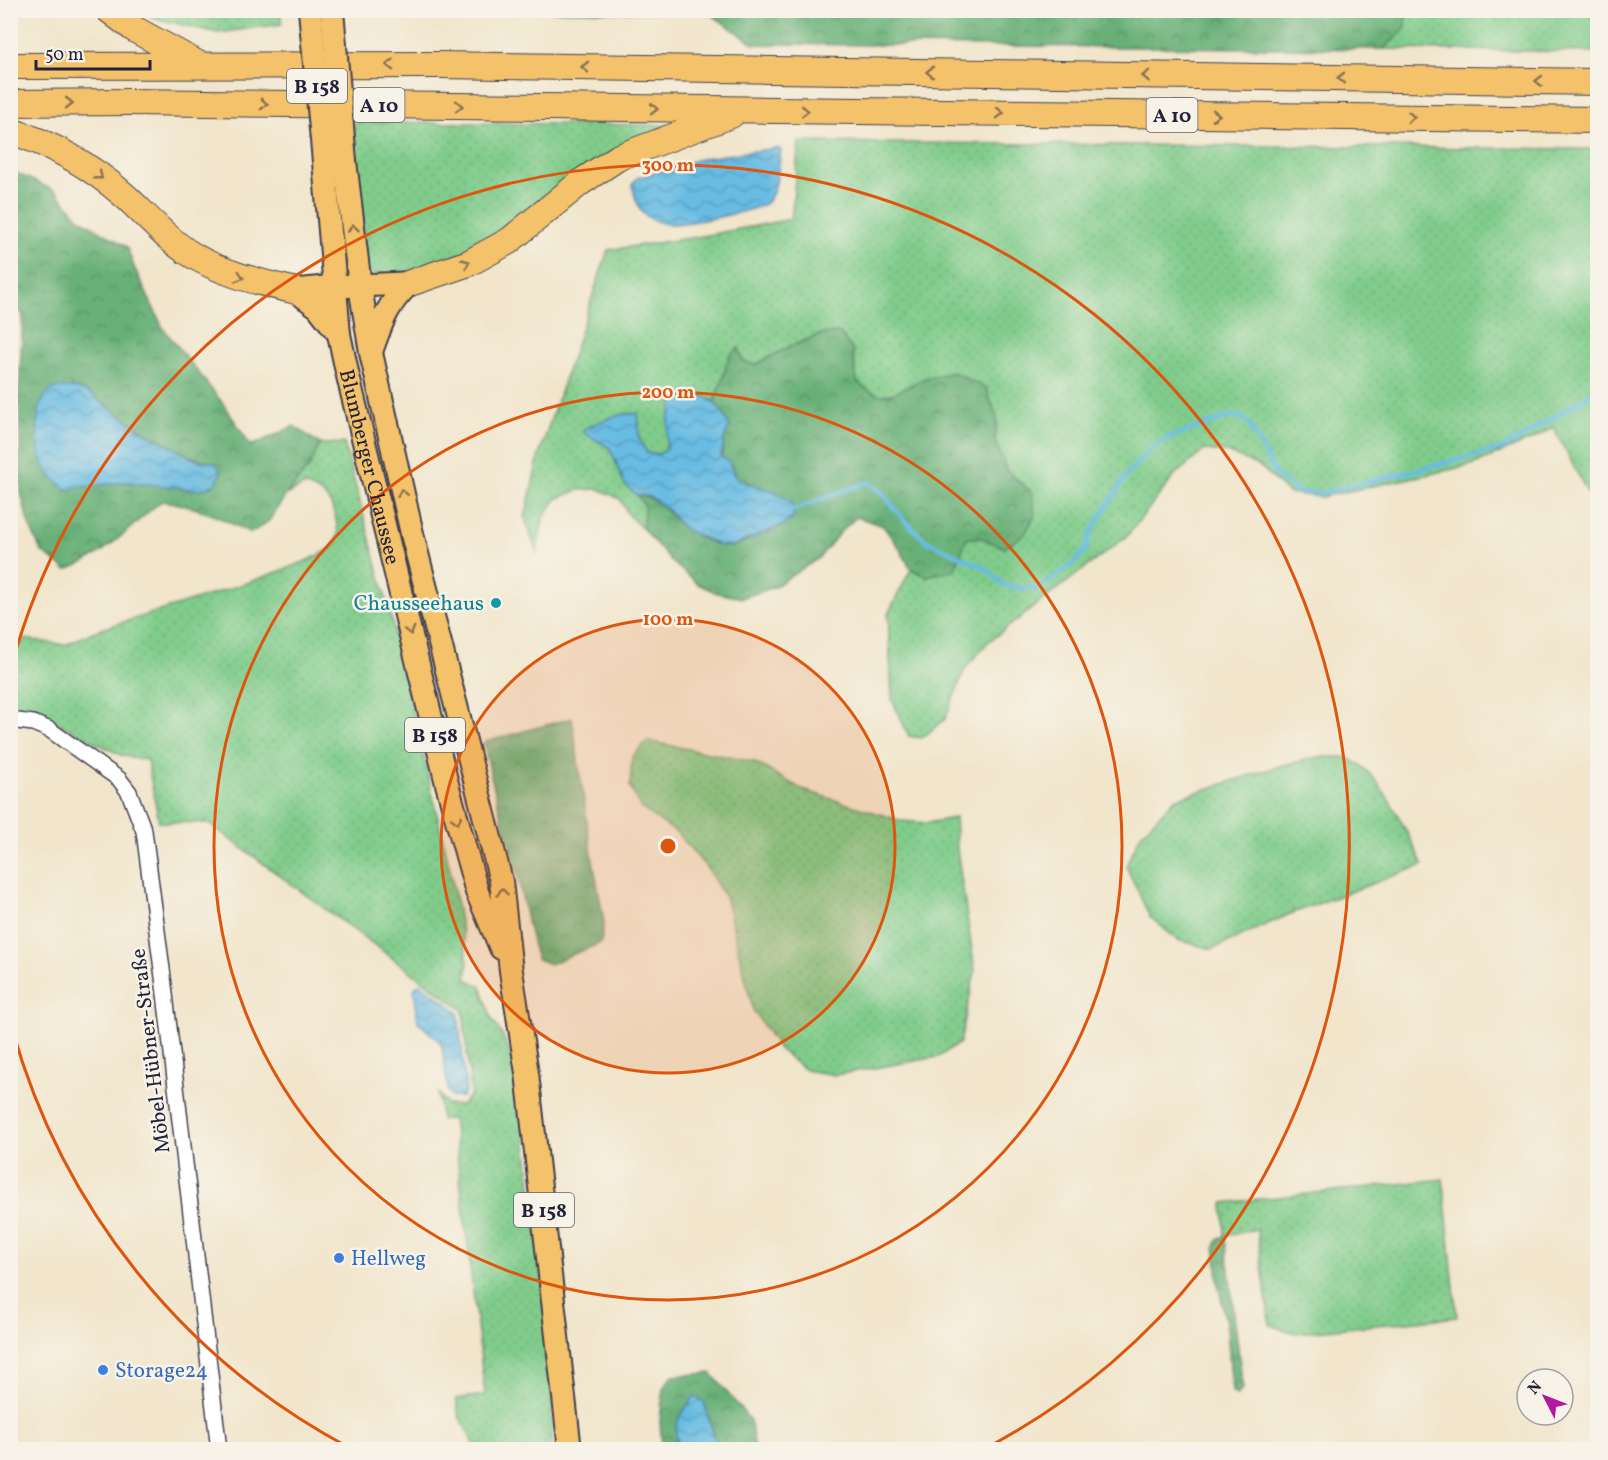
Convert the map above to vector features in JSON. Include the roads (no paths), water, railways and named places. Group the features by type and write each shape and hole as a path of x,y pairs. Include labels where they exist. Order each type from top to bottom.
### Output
{"highway":[{"path":"109,10 134,30 201,66"},
{"name":"A 10","path":"10,66 439,65 1598,82"},
{"name":"A 10","path":"10,103 130,102 1598,120"},
{"path":"410,283 469,263 509,241 581,182 619,157 747,110"},
{"path":"10,131 62,150 88,167 196,257 241,278 297,291"}],"main road":[{"name":"B 158","path":"310,10 334,162"},
{"name":"B 158","path":"332,10 334,162"},
{"name":"Blumberger Chaussee","path":"334,162 334,285 339,334 357,417 447,784 477,892 511,971"},
{"name":"Blumberger Chaussee","path":"334,162 360,286 371,353 413,538 501,881 511,971 528,1073 570,1449"},
{"path":"297,291 334,285 410,283"},
{"path":"371,353 389,305 410,283"},
{"path":"297,291 318,307 339,334"}],"street":[{"name":"Möbel-Hübner-Straße","path":"10,720 33,723 50,730 119,779 129,792 144,831 165,988 219,1449"}],"water":[{"path":"777,148 781,150 773,192 766,203 760,206 718,217 666,224 647,216 638,205 632,185 637,178 704,158"},
{"path":"55,388 77,388 89,393 144,432 196,460 215,463 221,471 216,484 200,490 127,482 66,489 46,469 38,441 37,421 41,404 46,394"},
{"path":"685,393 707,398 718,406 726,418 730,426 725,436 721,457 728,461 738,480 774,491 792,502 794,518 781,526 732,546 719,545 684,529 667,509 649,496 637,495 625,485 610,448 583,432 584,429 611,418 624,414 638,414 639,438 647,453 659,454 666,450 669,417 674,402"},
{"path":"421,984 458,1012 466,1090 462,1097 452,1097 448,1091 442,1046 418,1022 414,989"},
{"path":"695,1396 704,1402 715,1439 722,1449 681,1449 677,1441 676,1427 681,1415"}],"waterway":[{"path":"793,510 868,482 882,492 904,520 925,540 987,569 1003,585 1039,588 1075,562 1086,549 1090,534 1126,476 1148,451 1167,438 1232,416 1243,418 1250,425 1277,477 1299,492 1320,494 1505,448 1585,398 1598,385"}],"place":[{"name":"Chausseehaus","path":"496,603"},
{"name":"Hellweg","path":"339,1258"},
{"name":"Storage24","path":"103,1370"}]}
